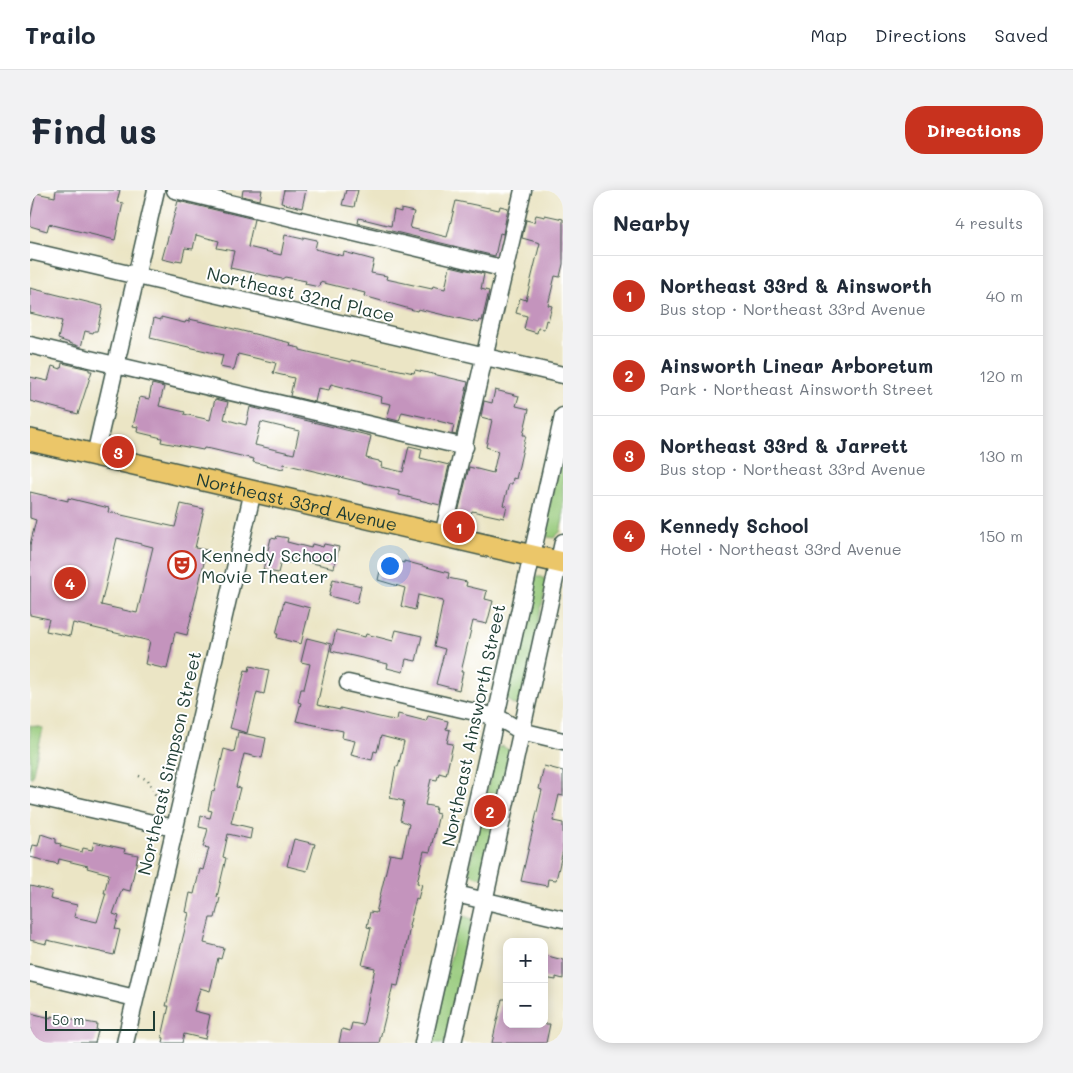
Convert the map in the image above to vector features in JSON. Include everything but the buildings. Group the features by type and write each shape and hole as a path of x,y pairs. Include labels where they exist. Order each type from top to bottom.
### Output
{"main road":[{"name":"Northeast 33rd Avenue","path":"30,440 531,556 562,556"}],"street":[{"path":"95,455 156,190"},
{"path":"175,190 506,268"},
{"path":"443,535 486,357 523,190"},
{"name":"Northeast 32nd Place","path":"30,251 563,375"},
{"path":"30,345 465,447"},
{"name":"Northeast Ainsworth Street","path":"423,1043 563,416"},
{"name":"Northeast Simpson Street","path":"124,1043 253,491"},
{"path":"453,1043 521,731 562,556"},
{"path":"348,683 497,717 521,731 563,741"},
{"path":"30,795 174,828"},
{"path":"456,894 563,919"},
{"path":"30,973 135,998"}],"path":[{"path":"139,776 148,780 164,812"}],"green space":[{"path":"563,444 563,519 560,532 554,538 548,537 544,533"},
{"path":"536,577 542,577 547,581 522,703 514,705 506,699 533,581"},
{"path":"30,725 43,728 32,777 30,777"},
{"path":"502,746 509,750 484,874 477,877 469,871 497,748"},
{"path":"464,916 472,919 448,1043 433,1043 431,1041 458,922"}],"place":[{"name":"Northeast 33rd & Jarrett","path":"118,452"},
{"name":"Northeast 33rd & Ainsworth","path":"459,527"},
{"name":"Kennedy School Movie Theater","path":"182,565"},
{"name":"Kennedy School","path":"70,583"},
{"name":"Ainsworth Linear Arboretum","path":"490,811"}]}
